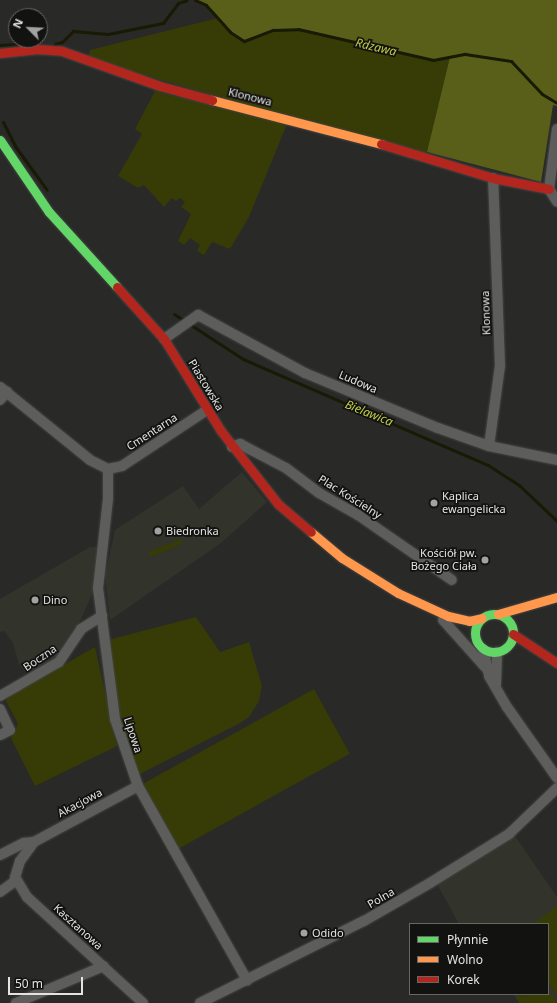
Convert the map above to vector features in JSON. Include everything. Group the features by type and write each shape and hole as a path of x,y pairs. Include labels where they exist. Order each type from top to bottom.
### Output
{"main road":[{"name":"Klonowa","path":"0,52 36,49 62,51 160,86 368,141 494,178 549,189"},
{"name":"Piastowska","path":"0,140 46,207 164,339 207,410 232,447 266,492 314,536 360,570 424,607 443,620 475,637"},
{"path":"557,597 482,618 476,627 475,637 483,649 501,650 548,659 557,663"},
{"path":"501,650 529,606"},
{"name":"Piastowska","path":"424,607 462,620 482,618"},
{"path":"498,614 508,619 513,632 548,659"}],"street":[{"path":"557,128 549,189 557,202"},
{"name":"Klonowa","path":"489,446 500,366 494,178"},
{"name":"Ludowa","path":"164,339 198,315 305,373 438,428 489,446 557,460"},
{"path":"0,400 4,390 90,460 108,469"},
{"name":"Cmentarna","path":"108,469 122,466 207,410"},
{"name":"Plac Kościelny","path":"232,447 240,444 286,468 319,493 358,515 452,580"},
{"name":"Lipowa","path":"108,469 106,526 98,566 102,616 115,719 138,786 247,980"},
{"name":"Boczna","path":"0,696 59,662 81,629 102,616"},
{"name":"Piastowska","path":"443,620 485,667"},
{"path":"483,649 485,667 496,688 557,778"},
{"path":"496,688 494,668 501,650"},
{"path":"0,709 10,730 0,735"},
{"name":"Akacjowa","path":"0,854 24,843 34,842 138,786"},
{"name":"Polna","path":"200,1003 364,921 430,883 509,834 557,788"},
{"name":"Akacjowa","path":"16,881 20,861 34,842"},
{"path":"0,892 16,881"},
{"name":"Kasztanowa","path":"16,881 27,897 143,1003"},
{"path":"16,1003 104,966"}],"shaded area":[{"path":"242,472 267,502 221,543 110,620 105,576 115,530 183,486 199,509"},
{"path":"90,547 97,547 92,594 78,626 55,662 29,676 19,664 13,643 4,631 0,632 0,599"},
{"path":"515,836 557,897 557,1003 519,1003 514,995 549,995 549,923 458,923 437,884"}],"green space":[{"path":"195,0 557,0 557,106 553,105 541,182 427,152 450,57 433,60 298,29 273,30 244,41 230,32 206,5"},
{"path":"218,18 230,32 259,37 273,30 298,29 450,57 426,157 88,59 90,50"},
{"path":"155,91 287,124 249,217 230,249 212,242 204,255 197,251 200,245 190,238 184,245 178,241 191,214 181,207 185,202 180,198 176,201 172,198 164,207 144,185 138,188 118,176 142,134 135,129"},
{"path":"181,539 183,544 150,557 149,552"},
{"path":"196,617 220,652 249,642 262,686 259,701 249,717 240,723 138,775 121,721 108,640"},
{"path":"95,647 117,746 35,786 11,738 18,724 6,701 10,695"},
{"path":"314,689 350,754 178,849 143,784"},
{"path":"557,906 557,995 549,984 549,923 534,923"},
{"path":"549,991 557,1003 520,1003 515,996 549,995"}],"waterway":[{"name":"Rdzawa","path":"55,44 62,42 73,31 108,34 163,23 178,3 187,0"},
{"name":"Rdzawa","path":"195,0 206,5 230,32 244,41 273,30 298,29 433,60 465,54 511,61 542,94 557,103"},
{"name":"Rdzawa","path":"0,45 8,45"},
{"name":"Bielawica","path":"3,122 15,146 47,190"},
{"name":"Bielawica","path":"174,314 243,359 488,465 520,486 557,521"}],"traffic: fast":[{"path":"0,140 49,212 117,287"},
{"path":"490,614 498,614 508,619 512,626 513,633 512,640 508,647 498,652 490,652 480,647 478,644 475,637 475,629 480,619 483,617 490,614"}],"traffic: slow":[{"path":"212,100 381,144"},
{"path":"311,532 342,558 398,593 448,616 469,621 482,618"},
{"path":"498,614 557,597"}],"traffic: jam":[{"path":"0,53 36,49 62,51 160,86 212,100"},
{"path":"381,144 493,178 549,189"},
{"path":"117,287 164,339 221,431 278,504 311,532"},
{"path":"513,634 557,663"}],"place":[{"name":"Kaplica ewangelicka","path":"434,503"},
{"name":"Biedronka","path":"158,531"},
{"name":"Kościół pw. Bożego Ciała","path":"485,560"},
{"name":"Dino","path":"35,600"},
{"name":"Odido","path":"304,933"}]}
